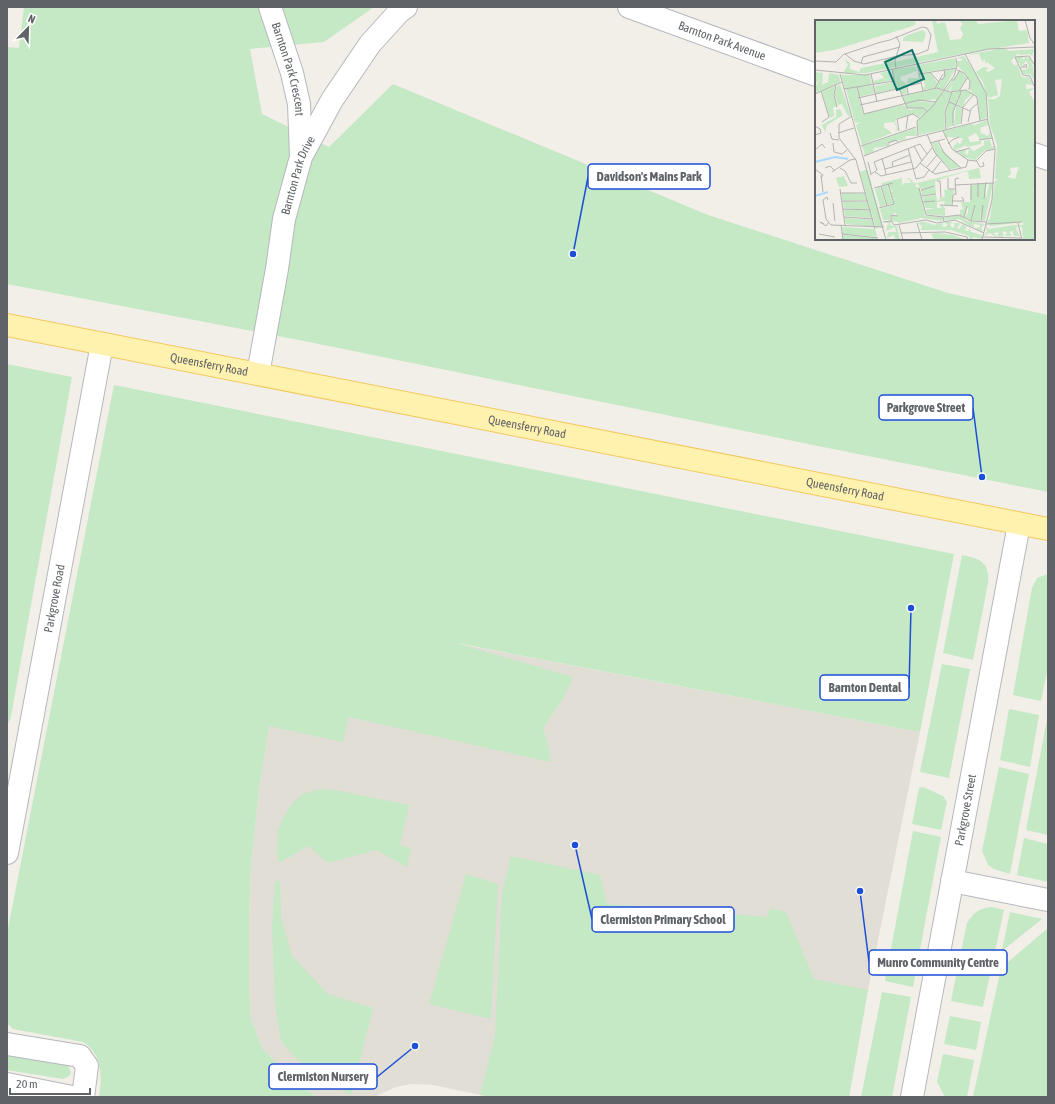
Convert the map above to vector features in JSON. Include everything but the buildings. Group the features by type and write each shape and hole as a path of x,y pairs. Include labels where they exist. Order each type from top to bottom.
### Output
{"main road":[{"name":"Queensferry Road","path":"7,325 1048,529"}],"street":[{"name":"Barnton Park Crescent","path":"270,7 292,73 299,104 301,157"},
{"name":"Barnton Park Drive","path":"258,374 277,269 284,219 301,157 332,100 370,44 399,12 406,7"},
{"name":"Barnton Park Avenue","path":"629,7 815,75"},
{"path":"1035,154 1048,159"},
{"name":"Parkgrove Road","path":"7,853 16,754 102,344"},
{"name":"Parkgrove Street","path":"912,1097 1019,524"},
{"path":"952,880 1048,900"},
{"path":"7,1044 80,1056 87,1066 83,1097"},
{"path":"7,1084 72,1097"}],"shaded area":[{"path":"286,611 920,732 868,990 849,1097 490,1097 433,1085 411,1084 396,1087 374,1097 317,1097 291,1078 262,1048 251,1018 249,987 251,865 259,788"}],"green space":[{"path":"24,7 374,7 324,42 250,49 262,114 329,147 393,84 708,215 948,293 1048,315 1048,492 309,342 7,284 7,47 19,48"},
{"path":"7,364 72,377 11,716 9,722 7,723"},
{"path":"114,385 954,554 920,732 456,643 573,677 564,697 543,728 549,748 550,762 349,717 343,742 269,726 259,789 251,865 249,987 251,1018 262,1048 291,1078 317,1097 99,1097 101,1082 100,1066 98,1059 90,1047 83,1042 13,1029 7,1023 7,934"},
{"path":"962,555 979,560 985,566 988,576 988,583 973,660 943,653"},
{"path":"1048,574 1048,667 1041,701 1013,695 1032,588 1037,578"},
{"path":"942,664 970,669 949,778 920,772"},
{"path":"1009,709 1039,715 1030,767 1000,760"},
{"path":"1048,714 1048,835 1026,830"},
{"path":"999,767 1029,774 1010,874 994,869 988,865 982,851"},
{"path":"923,787 943,796 947,802 941,830 912,824 919,788"},
{"path":"320,789 335,790 409,805 400,845 411,848 407,867 376,850 328,863 308,846 279,863 277,854 278,829 288,809 302,794"},
{"path":"913,831 941,837 913,987 885,981"},
{"path":"1024,838 1048,844 1048,882 1017,875"},
{"path":"511,856 600,875 607,904 767,917 770,908 786,912 814,979 868,990 849,1097 490,1097 480,1095 495,1035 502,895"},
{"path":"466,874 498,884 491,1019 429,1004"},
{"path":"275,880 280,882 281,917 292,956 328,994 373,1008 351,1095 306,1068 281,1042 275,1003 272,926"},
{"path":"992,907 1004,910 983,1007 951,1001 967,923 978,911 984,908"},
{"path":"1010,912 1042,919 1002,951"},
{"path":"1048,928 1048,1097 973,1097 1001,968"},
{"path":"882,992 911,997 892,1097 861,1097"},
{"path":"950,1016 981,1022 976,1050 944,1044"},
{"path":"7,1053 68,1064 71,1073 63,1079 7,1070"},
{"path":"943,1054 974,1060 967,1097 945,1097 937,1082"}],"place":[{"name":"Davidson's Mains Park","path":"573,254"},
{"name":"Parkgrove Street","path":"982,477"},
{"name":"Barnton Dental","path":"911,608"},
{"name":"Clermiston Primary School","path":"575,845"},
{"name":"Munro Community Centre","path":"860,891"},
{"name":"Clermiston Nursery","path":"415,1046"}]}
